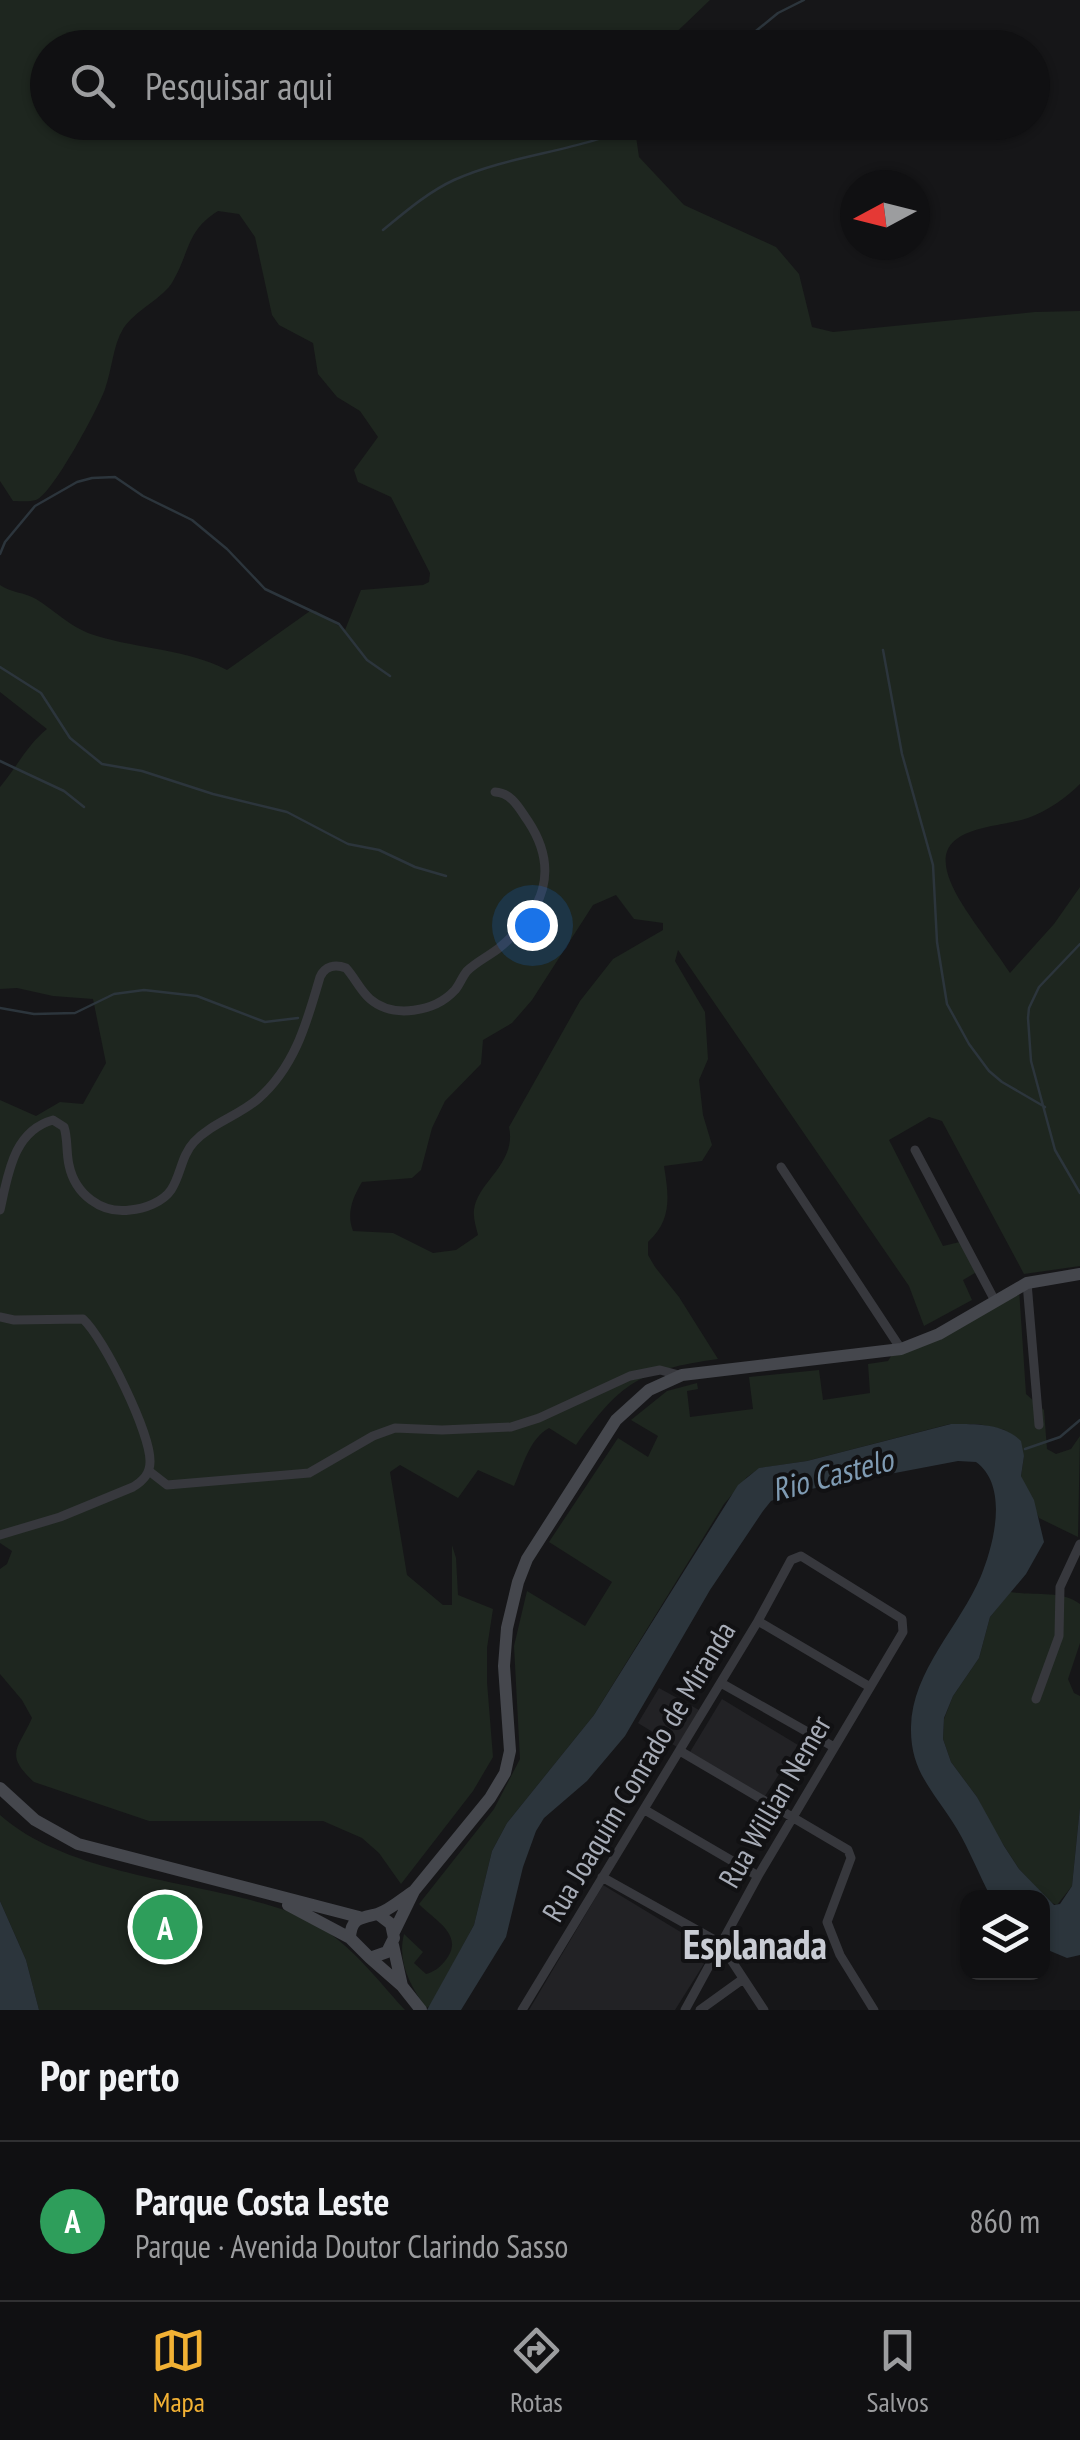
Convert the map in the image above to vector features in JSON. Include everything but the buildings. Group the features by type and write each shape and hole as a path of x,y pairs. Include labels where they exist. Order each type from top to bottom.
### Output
{"street":[{"path":"0,1210 12,1158 25,1136 53,1120 64,1126 71,1175 93,1201 107,1210 127,1211 168,1194 191,1145 259,1098 286,1066 298,1046 326,969 346,968 367,996 386,1007 423,1009 447,998 468,970 514,932 544,892 547,880 544,850 536,834 509,797 495,792"},
{"path":"915,1150 994,1299"},
{"path":"780,1168 902,1348"},
{"path":"370,1958 384,1955 414,1892 506,1773 510,1751 504,1666 507,1628 518,1582 527,1559 616,1420 649,1390 682,1375 902,1348 939,1334 1027,1283 1080,1274"},
{"path":"1027,1283 1039,1425"},
{"path":"0,1317 83,1320 90,1326 101,1340 150,1450 149,1472 133,1487 0,1535"},
{"path":"149,1472 167,1484 309,1473 363,1441 394,1428 511,1427 630,1376 660,1370 682,1375"},
{"path":"1036,1698 1060,1636 1060,1587 1080,1544"},
{"name":"Rua Joaquim Conrado de Miranda","path":"522,2010 794,1557 801,1556 902,1619"},
{"name":"Rua Willian Nemer","path":"685,2010 758,1876 902,1636 902,1619"},
{"path":"758,1621 870,1686"},
{"path":"721,1683 834,1747"},
{"path":"680,1751 794,1816 850,1854 827,1922 840,1955 874,2010"},
{"path":"0,1788 35,1820 78,1844 272,1897 360,1917 378,1914 414,1892"},
{"path":"645,1810 758,1876"},
{"path":"602,1878 720,1943 764,2010"},
{"path":"272,1897 350,1938 407,1991 421,2010"},
{"path":"378,1914 386,1918 407,1991"},
{"path":"350,1938 352,1926 360,1917"},
{"path":"700,2010 714,2006 744,1979"}],"shaded area":[{"path":"0,0 710,0 679,30 30,30 30,140 636,140 639,157 684,205 776,247 799,274 812,327 833,332 1080,311 1080,784 1035,815 983,828 956,840 948,850 946,864 962,904 1010,973 1054,924 1080,887 1080,1266 1024,1274 942,1121 929,1117 889,1140 943,1246 964,1241 980,1270 963,1280 972,1300 924,1326 909,1286 678,950 675,961 705,1012 708,1059 699,1080 712,1145 702,1161 664,1166 667,1207 661,1225 648,1242 648,1255 718,1359 669,1368 635,1382 606,1407 576,1445 549,1428 532,1446 514,1486 478,1470 458,1498 400,1465 390,1472 407,1575 443,1605 452,1605 452,1545 458,1595 493,1609 487,1682 493,1757 473,1791 401,1884 379,1853 362,1838 323,1821 149,1821 34,1782 16,1757 32,1718 0,1674 0,1569 7,1564 12,1551 0,1543 0,1100 36,1116 60,1102 83,1104 106,1063 93,999 0,989 0,787 47,729 0,692 0,585 36,599 88,633 179,653 227,670 310,611 345,630 361,590 423,585 429,582 430,573 391,497 358,482 354,470 378,437 360,411 337,397 318,374 313,343 279,325 272,315 255,237 239,214 218,211 200,226 169,287 123,329 101,399 53,483 34,501 13,501 0,481","holes":["616,895 634,919 663,923 663,930 613,959 580,1001 509,1127 507,1152 477,1200 474,1213 478,1235 456,1250 433,1253 393,1233 353,1231 352,1205 362,1182 412,1178 421,1170 432,1128 445,1101 481,1064 483,1040 512,1023 532,1000 593,905"]},
{"path":"1019,1289 1026,1394 1044,1410 1047,1449 1056,1454 1071,1449 1080,1436 1078,1537 1039,1518 1021,1476 1024,1456 1005,1430 978,1424 950,1424 807,1461 760,1468 747,1477 724,1504 594,1715 507,1823 492,1851 474,1925 426,2008 406,1973 402,1954 404,1934 423,1952 414,1963 426,1974 438,1968 451,1952 446,1929 419,1904 494,1809 520,1759 514,1646 527,1591 585,1626 612,1582 549,1542 618,1438 648,1457 658,1436 631,1420 667,1391 697,1383 698,1389 687,1391 690,1417 753,1409 749,1377 819,1370 823,1400 870,1393 868,1364 888,1361 895,1350"},
{"path":"1010,1592 1056,1595 1080,1604 1080,1643 1068,1679 1074,1693 1080,1696 1080,1807 1072,1886 1057,1905 1050,1902 1050,1890 1039,1890 1019,1869 977,1797 951,1762 943,1739 944,1719 953,1696 979,1658 990,1617"},
{"path":"659,1688 699,1710 677,1747 638,1723"},
{"path":"722,1699 798,1745 765,1796 690,1752"},
{"path":"0,1815 29,1836 100,1865 255,1901 308,1920 340,1941 405,2010 39,2010 26,1960 0,1901"},
{"path":"603,1885 712,1951 675,2010 529,2010"}],"water":[{"name":"Rio Castelo","path":"951,1424 997,1428 1021,1441 1021,1476 1034,1500 1044,1542 1026,1574 990,1617 979,1658 953,1696 944,1718 943,1739 951,1762 977,1797 1004,1846 1039,1890 988,1890 962,1837 919,1770 912,1743 913,1706 919,1687 972,1595 990,1548 996,1500 986,1472 976,1462 958,1461 795,1492 771,1501 763,1511 710,1590 625,1736 587,1781 544,1818 523,1867 506,1937 461,2010 427,2010 474,1925 492,1851 507,1823 594,1715 738,1485 759,1468 807,1461"},
{"name":"Rio Castelo","path":"1080,1807 1080,1955 1067,1958 1050,1951 1050,1901 1060,1904 1072,1886"},
{"path":"0,1901 26,1960 39,2010 0,2010"}],"waterway":[{"path":"757,30 778,13 804,0"},
{"path":"383,230 426,196 454,180 596,140"},
{"path":"0,554 5,542 35,506 77,482 115,477 192,520 265,589 339,624 367,660 390,676"},
{"path":"883,650 902,754 933,865 937,942 947,1004 989,1071 1045,1107"},
{"path":"0,667 41,693 70,738 102,764 142,771 287,812 348,844 379,850 446,876"},
{"path":"0,761 64,791 84,807"},
{"path":"1080,944 1039,987 1028,1018 1031,1061 1055,1150 1080,1193"},
{"path":"0,1008 34,1014 75,1013 114,994 144,990 197,996 265,1022 298,1018"},
{"path":"1025,1449 1060,1437 1080,1420"}],"place":[{"name":"Parque Costa Leste","path":"165,1927"}],"district":[{"name":"Esplanada","path":"755,1944"}]}
